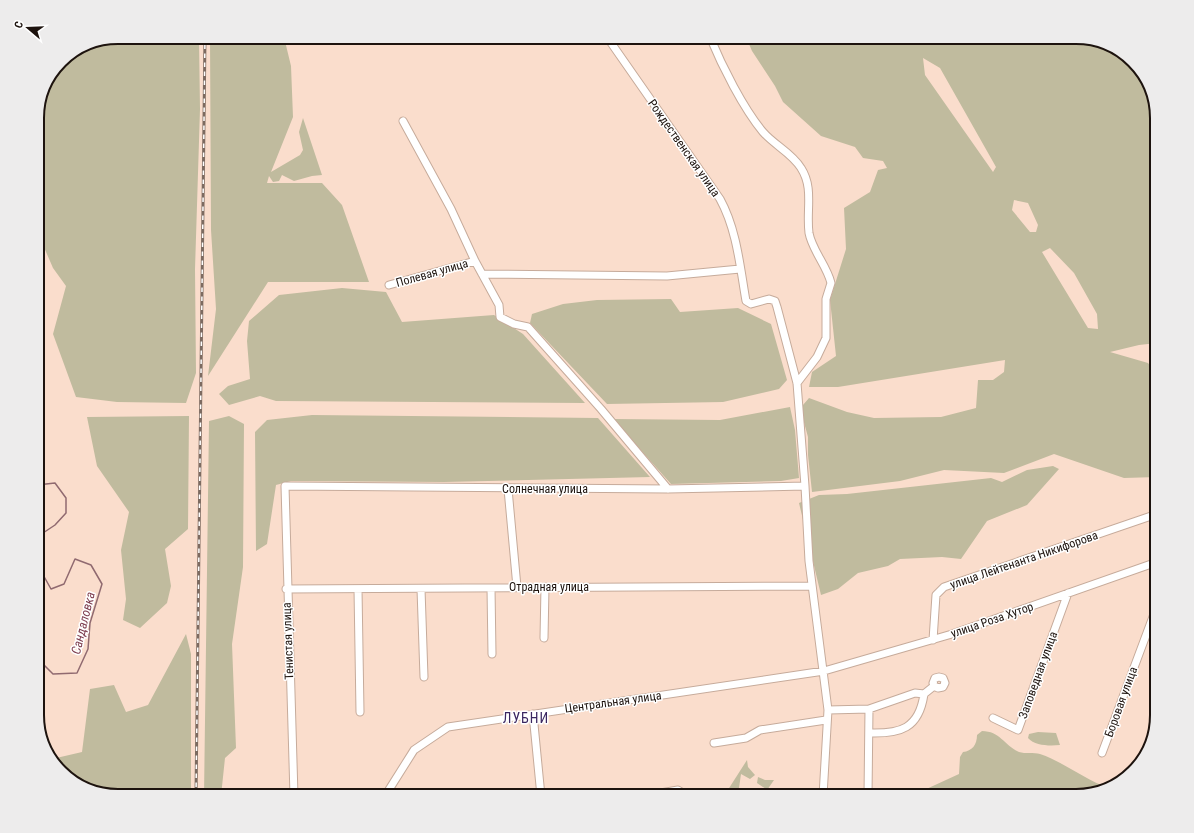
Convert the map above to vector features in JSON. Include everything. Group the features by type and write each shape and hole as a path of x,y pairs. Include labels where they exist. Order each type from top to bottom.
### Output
{"street":[{"name":"Рождественская улица","path":"612,44 720,199 727,212 732,229 746,301 751,304 769,299 775,301 796,383"},
{"path":"713,44 747,108 763,133 800,166 807,180 810,200 809,234 831,283 826,299 826,338 817,356 796,383 805,486 809,561 828,710 826,720 822,789"},
{"path":"403,121 451,208 475,261 499,305 500,317 514,324 528,327 601,409 668,489"},
{"name":"Полевая улица","path":"389,285 475,261"},
{"path":"482,274 667,276 740,269"},
{"name":"Солнечная улица","path":"285,486 508,489 668,489 805,486"},
{"name":"Тенистая улица","path":"285,486 286,589 294,789"},
{"path":"508,489 517,587"},
{"name":"улица Лейтенанта Никифорова","path":"933,640 936,595 944,587 1150,516"},
{"name":"улица Роза Хутор","path":"824,670 933,640 1150,564"},
{"name":"Отрадная улица","path":"286,589 358,590 517,587 812,586"},
{"path":"544,638 546,587"},
{"path":"491,588 492,654"},
{"path":"421,589 424,677"},
{"path":"358,590 360,712"},
{"name":"Заповедная улица","path":"993,718 1018,730 1068,593"},
{"name":"Боровая улица","path":"1102,753 1150,625"},
{"name":"Центральная улица","path":"389,789 414,750 448,727 824,670"},
{"path":"869,733 897,731 909,727 918,713 924,694 934,686"},
{"path":"828,710 869,709 915,693 924,694"},
{"path":"868,789 869,709"},
{"path":"533,714 540,789"},
{"path":"714,743 746,738 760,730 826,720"}],"shaded area":[{"path":"199,44 200,109 195,269 196,373 186,403 117,402 76,397 53,334 66,286 53,268 44,247 44,114 48,95 62,69 81,54 104,45"},
{"path":"210,44 286,44 291,66 293,117 271,172 300,155 303,150 299,132 303,118 322,175 294,181 282,175 279,181 273,182 269,176 267,183 322,183 342,205 369,282 268,282 208,376 216,309 211,230"},
{"path":"749,44 1076,44 1104,50 1125,62 1132,69 1146,95 1149,104 1150,118 1150,344 1110,352 1148,363 1150,366 1150,477 1124,478 1054,454 1004,473 944,470 900,481 812,492 808,455 808,437 802,415 803,405 809,398 847,412 874,418 941,417 976,408 978,380 993,380 1004,372 1005,360 838,387 809,387 812,372 836,356 830,300 846,249 844,208 870,192 878,170 887,168 883,161 863,158 855,147 821,136 783,102","holes":["923,58 940,68 996,167 993,172 925,75","1014,200 1028,203 1038,225 1036,232 1030,232 1012,210","1050,248 1074,273 1097,314 1098,329 1088,328 1042,252"]},
{"path":"342,288 386,292 402,322 494,315 523,334 585,403 276,401 260,396 229,405 219,394 228,386 250,379 247,341 249,321 279,295"},
{"path":"671,299 680,312 738,308 771,324 787,380 779,389 723,402 607,404 530,323 532,314 563,304 597,300"},
{"path":"790,407 795,430 799,478 781,481 671,484 613,419 720,420"},
{"path":"312,415 598,418 650,477 444,482 291,481 276,485 267,544 256,551 255,432 267,420"},
{"path":"189,416 188,529 165,549 171,586 167,603 140,628 123,620 126,599 121,550 129,512 97,466 87,417"},
{"path":"229,416 244,424 243,567 232,644 236,748 225,758 222,789 204,789 209,421"},
{"path":"1053,466 1059,469 1027,505 987,521 961,559 942,557 900,559 888,566 858,573 838,589 821,595 799,503 819,495 847,494 991,478 1002,482 1027,470"},
{"path":"186,634 191,654 191,789 118,789 99,786 73,774 58,758 82,752 90,689 114,685 126,712 148,705"},
{"path":"982,731 993,733 1019,752 1038,753 1049,757 1099,785 1076,789 926,789 959,774 960,757 963,752 973,747 976,742 977,735"},
{"path":"1038,732 1056,733 1060,745 1039,744 1028,738 1029,734"},
{"path":"747,760 748,767 755,775 750,779 741,774 739,789 728,789"},
{"path":"758,777 765,780 774,780 768,789 757,783"}],"waterway":[{"name":"Сандаловка","path":"44,484 55,483 66,498 66,513 55,525 44,532"},
{"name":"Сандаловка","path":"44,576 51,589 64,584 75,559 91,565 102,584 90,623 88,649 77,673 53,674 44,665"}],"railway":[{"path":"196,789 205,44"}],"district":[{"name":"ЛУБНИ","path":"526,718"}]}
